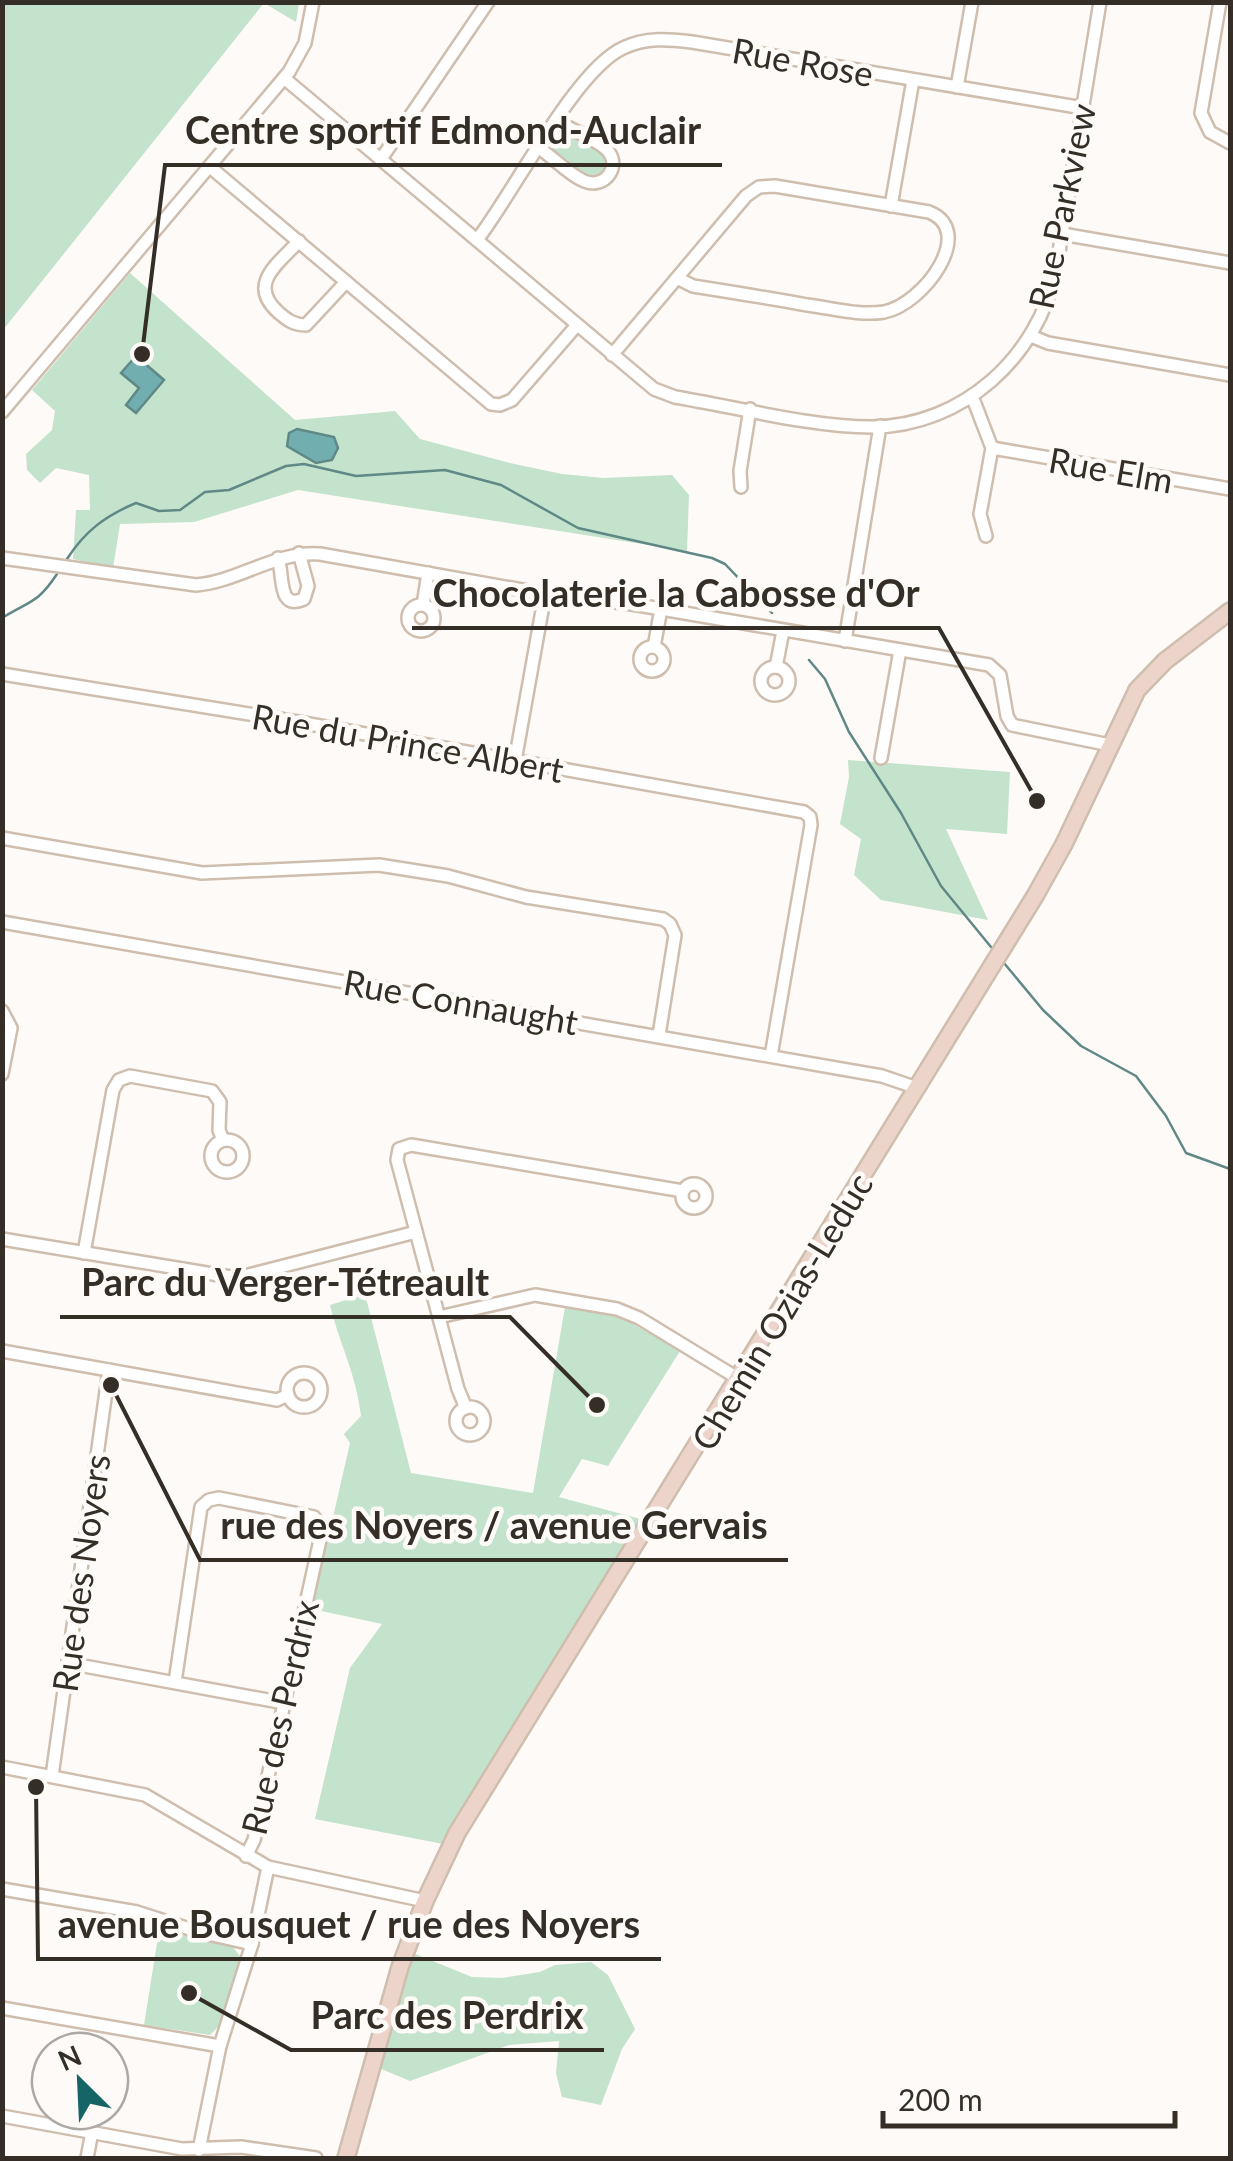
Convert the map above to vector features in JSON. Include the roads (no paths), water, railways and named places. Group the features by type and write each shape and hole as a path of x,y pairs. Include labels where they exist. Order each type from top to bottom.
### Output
{"street":[{"path":"2,412 284,78 305,43 313,2"},
{"path":"380,158 488,2"},
{"path":"958,87 972,2"},
{"name":"Rue Parkview","path":"284,78 649,386 664,394 750,410 850,426 880,426 930,416 972,396 1010,364 1031,336 1050,292 1062,234 1100,2"},
{"path":"1225,3 1201,112 1213,135 1230,143"},
{"name":"Rue Rose","path":"476,240 590,74 624,48 652,40 692,42 1083,108"},
{"path":"891,206 912,80"},
{"path":"540,148 587,182 600,182 610,174 612,162 607,150 557,122"},
{"path":"210,166 494,404 512,400 577,325"},
{"path":"612,354 746,196 759,187 775,186 936,215 945,225 947,236 930,282 912,300 889,310 842,310 690,286 677,278"},
{"path":"1062,234 1230,263"},
{"path":"299,242 264,286 267,300 283,316 297,325 309,324 346,282"},
{"path":"1031,336 1048,343 1230,374"},
{"path":"972,396 992,448 980,514 986,536"},
{"path":"741,487 750,410"},
{"path":"845,641 880,426"},
{"name":"Rue Elm","path":"992,448 1230,489"},
{"path":"278,558 284,595 289,601 300,602 308,588 299,554"},
{"path":"2,558 190,584 215,582 278,558 299,554 334,556 545,594 660,609 994,666 1000,674 1012,725 1110,745"},
{"path":"423,604 428,574"},
{"path":"515,761 545,594"},
{"path":"654,647 660,609"},
{"name":"Chemin Ozias-Leduc","path":"346,2158 392,1991 425,1901 468,1813 739,1379 1054,862 1128,704 1146,679 1230,612"},
{"path":"776,667 783,631"},
{"path":"880,758 900,650"},
{"name":"Rue du Prince Albert","path":"2,674 804,812 810,818 770,1056"},
{"path":"2,838 202,873 378,865 663,919 674,935 659,1035"},
{"name":"Rue Connaught","path":"2,922 659,1035 894,1078 917,1088"},
{"path":"2,1074 11,1028 4,1012"},
{"path":"84,1253 113,1090 119,1080 130,1076 212,1091 220,1102 219,1130 223,1140"},
{"path":"466,1408 396,1158 398,1150 406,1145 683,1191"},
{"path":"2,1239 236,1278 416,1232"},
{"path":"438,1317 534,1295 617,1309 639,1318 739,1379"},
{"path":"2,1352 277,1400 288,1396"},
{"name":"Rue des Noyers","path":"52,1776 108,1370"},
{"name":"Rue des Perdrix","path":"174,1682 201,1506 219,1498 305,1513 318,1522 322,1534 254,1840 246,1856"},
{"path":"68,1663 284,1702"},
{"path":"2,1767 152,1798 268,1867 425,1901"},
{"name":"Rue des Perdrix","path":"198,2150 220,2046 252,1944 268,1867"},
{"path":"2,1889 138,1912 198,1932 252,1944"},
{"path":"2,2008 220,2046"},
{"path":"2,2116 198,2150 241,2146 316,2158"},
{"path":"87,2158 92,2132"}],"water":[{"path":"136,356 164,380 136,413 126,405 139,388 121,373"},
{"path":"297,429 334,437 338,448 332,460 316,463 287,446 289,433"}],"waterway":[{"path":"67,559 97,525 136,503 159,511 180,510 205,492 229,490 286,466 304,464 356,476 445,470 501,485 578,528 712,558 725,564 772,613"},
{"path":"2,618 38,596 57,574"},
{"path":"809,660 825,679 849,732 901,813 941,886 991,947"},
{"path":"1004,963 1043,1010 1081,1046 1136,1076 1166,1116 1186,1153 1230,1169"}],"place":[{"name":"Centre sportif Edmond-Auclair","path":"142,354"},
{"name":"Chocolaterie la Cabosse d'Or","path":"1037,801"},
{"name":"rue des Noyers / avenue Gervais","path":"111,1385"},
{"name":"Parc du Verger-Tétreault","path":"597,1405"},
{"name":"avenue Bousquet / rue des Noyers","path":"36,1787"},
{"name":"Parc des Perdrix","path":"189,1993"}]}
